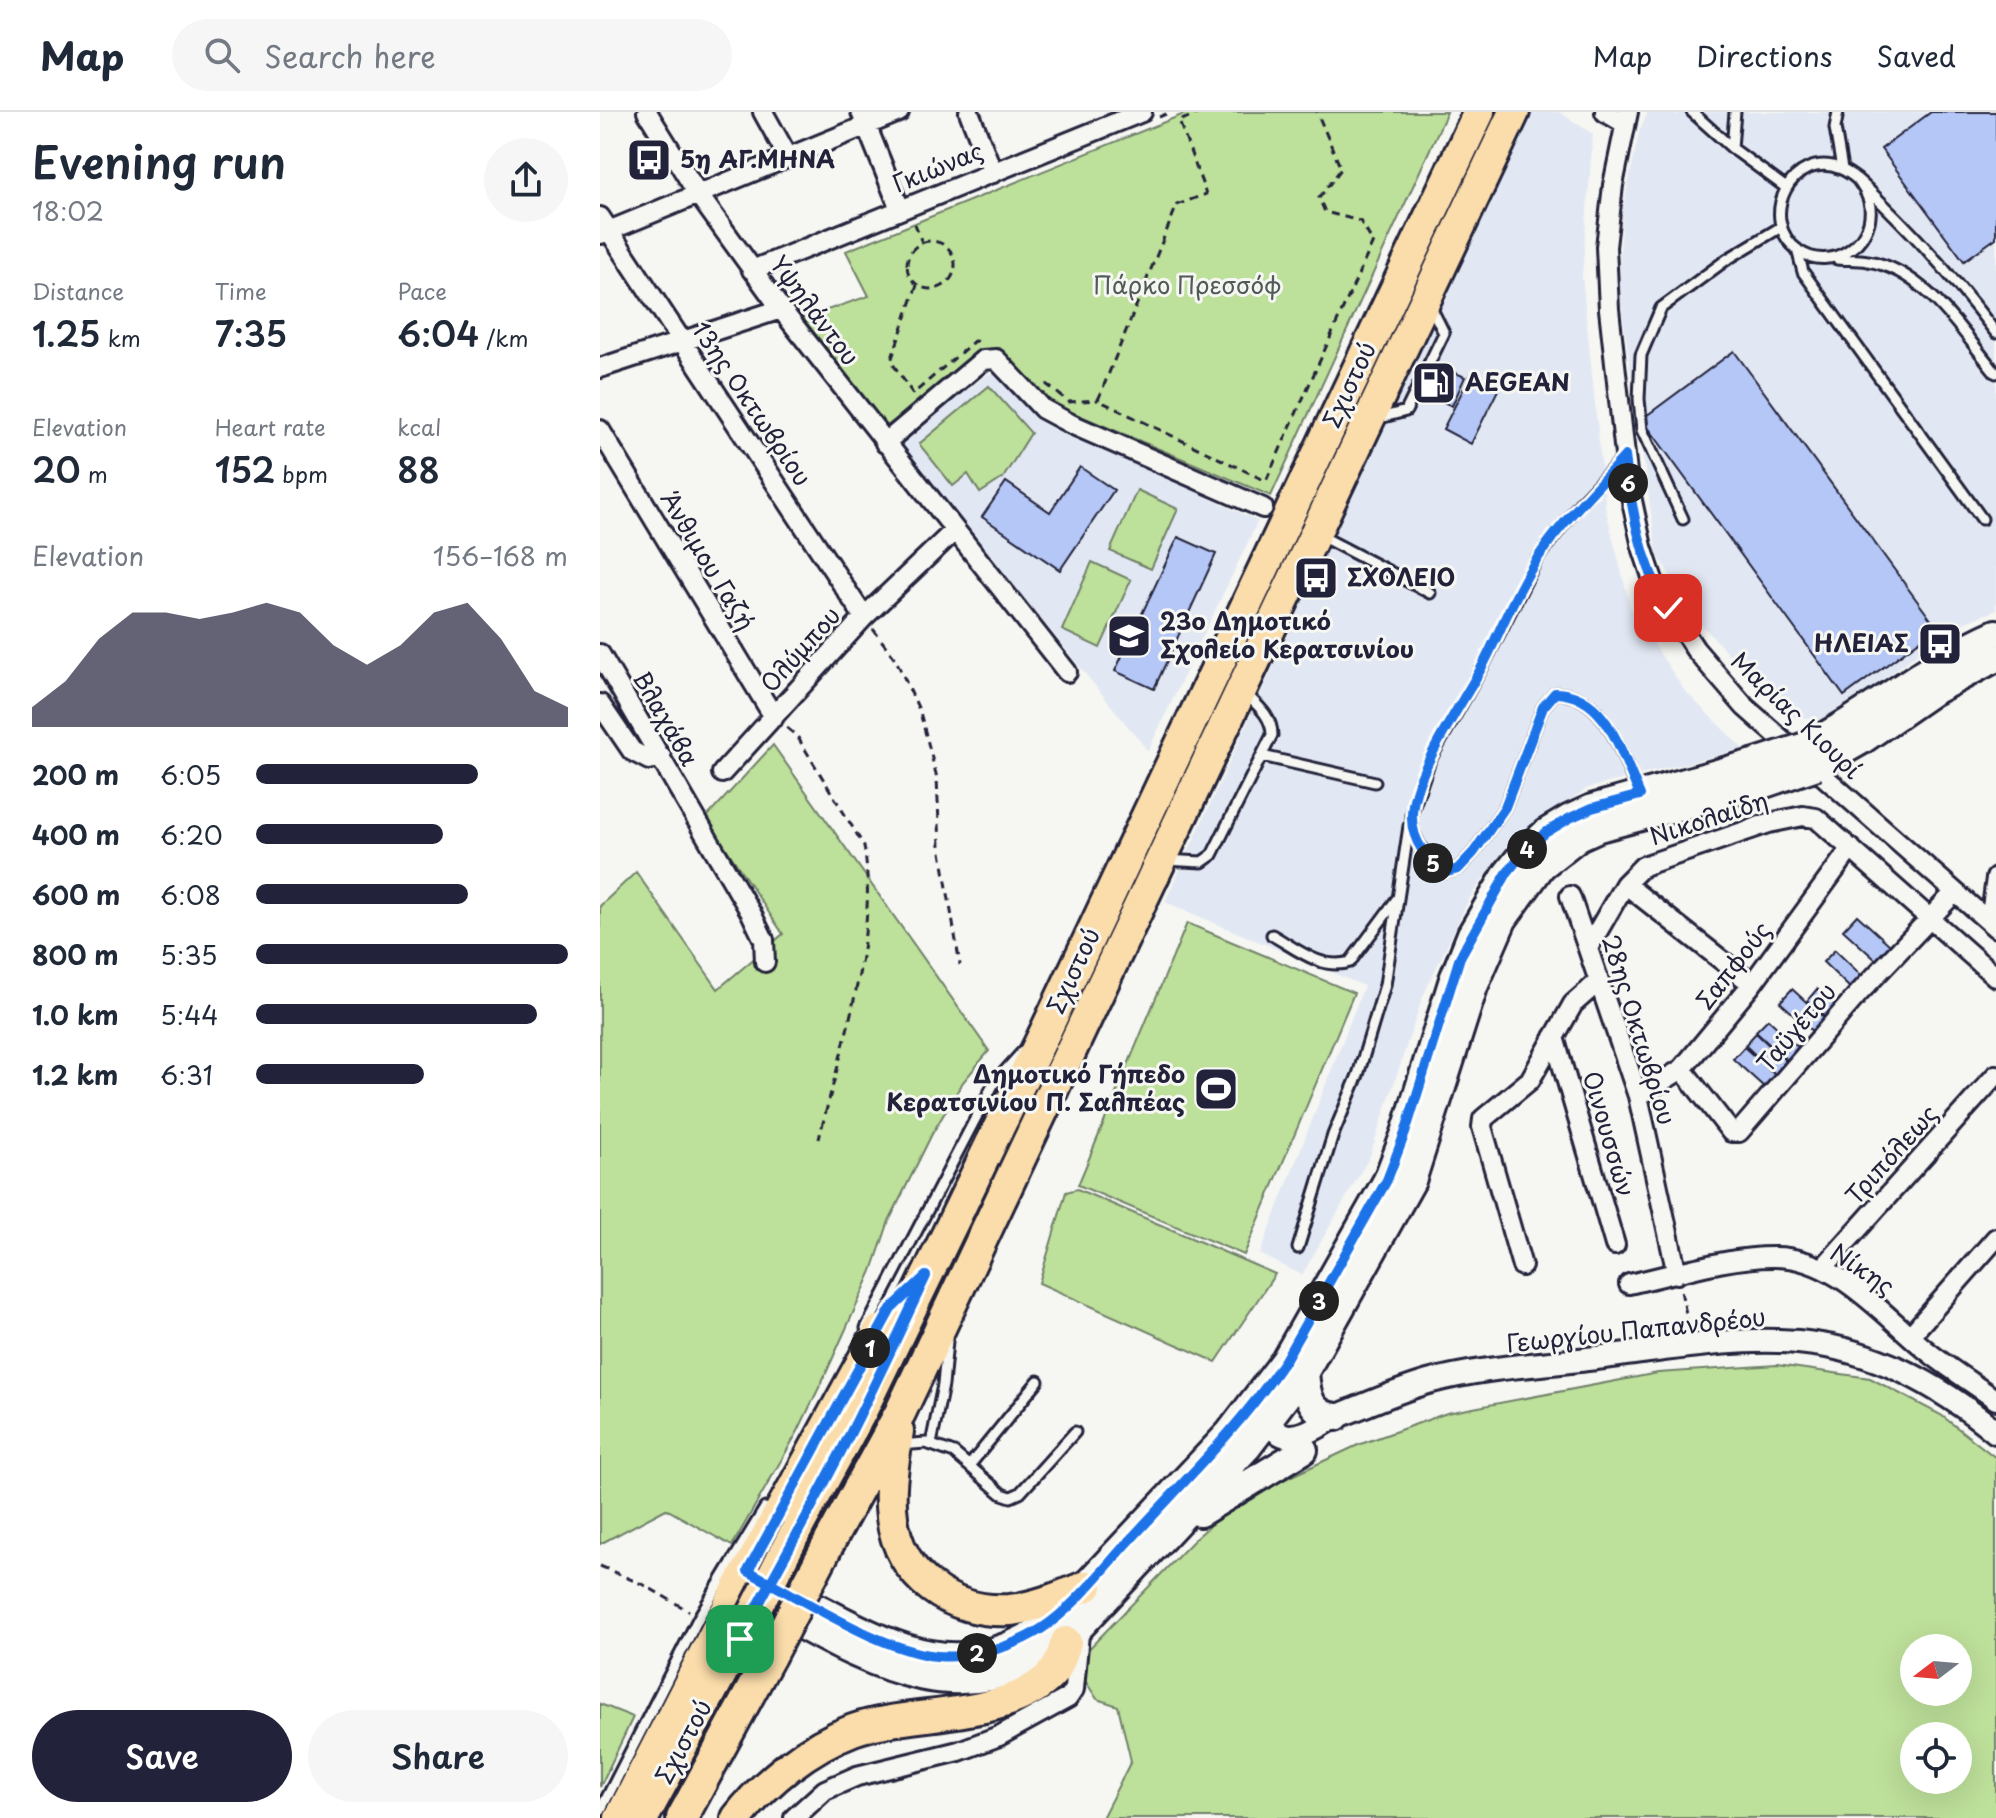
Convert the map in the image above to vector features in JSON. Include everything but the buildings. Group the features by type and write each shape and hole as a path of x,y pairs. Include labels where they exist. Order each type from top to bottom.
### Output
{"main road":[{"name":"Σχιστού","path":"643,1818 862,1410 1045,1032 1479,112"},
{"name":"Σχιστού","path":"682,1818 900,1413 1514,112"},
{"path":"1811,756 1848,722 1919,673 1996,633"},
{"path":"742,1581 870,1661 912,1676 969,1680 1037,1662 1073,1635 1247,1448 1305,1372 1412,1181 1483,964 1503,920 1527,884 1559,851 1579,837 1861,741 1932,692 1996,658"},
{"path":"742,1581 880,1640 919,1653 952,1657 1003,1647 1050,1623 1236,1425 1285,1360 1387,1180 1405,1133 1460,957 1507,873 1523,853 1545,833 1592,808 1640,795 1758,774"},
{"path":"620,1818 742,1581 891,1309 926,1276"},
{"path":"1305,1372 1311,1403 1317,1412 1349,1413"},
{"path":"900,1413 890,1500 897,1541 906,1560 931,1588 971,1608 990,1610 1032,1605 1087,1586"},
{"path":"1163,1537 1304,1450"},
{"path":"737,1818 758,1792 826,1742 855,1730 983,1707 1020,1695 1054,1671 1073,1635"}],"street":[{"name":"Υψηλάντου","path":"647,112 698,194 781,309 1067,672"},
{"path":"763,112 788,157"},
{"path":"603,227 698,194 788,157 864,119 899,112"},
{"path":"969,112 993,173"},
{"name":"Γκιώνας","path":"752,270 1142,112"},
{"path":"1605,112 1626,118"},
{"name":"Μαρίας Κιουρί","path":"1626,118 1606,247 1609,309 1625,456 1636,519 1655,586 1695,649 1768,729 1993,926"},
{"path":"864,119 900,209"},
{"name":"13ης Οκτωβρίου","path":"603,227 864,617"},
{"path":"600,368 781,309"},
{"path":"885,443 983,360 996,359 1043,409 1263,508"},
{"name":"Άνθιμου Γαζή","path":"600,430 774,717"},
{"name":"Ολύμπου","path":"722,773 864,617 954,531"},
{"name":"Βλαχάβα","path":"600,654 764,940 765,962"},
{"path":"600,704 632,751 649,760 661,756"},
{"name":"Νικολαϊδη","path":"1625,884 1643,866 1654,861 1769,823 1803,816 1816,818 1851,848"},
{"path":"1851,848 1996,977"},
{"name":"Σαπφούς","path":"1638,1096 1682,1069 1752,984 1851,848"},
{"path":"1993,926 1996,878"},
{"path":"1588,948 1625,884 1752,984"},
{"name":"Ταϋγέτου","path":"1682,1069 1731,1132 1739,1132 1858,994 1955,892"},
{"name":"28ης Οκτωβρίου","path":"1570,896 1638,1096 1677,1274"},
{"path":"1522,1266 1482,1127 1483,1119 1530,1080 1573,1004 1598,982"},
{"name":"Οινουσσών","path":"1554,1037 1615,1245"},
{"name":"Τριπόλεως","path":"1823,1268 1996,1075"},
{"path":"1910,1336 1996,1238"},
{"name":"Νίκης","path":"1629,1284 1750,1258 1777,1256 1823,1268 1854,1289 1928,1352 1996,1400"},
{"name":"Γεωργίου Παπανδρέου","path":"1268,1423 1277,1432 1291,1436 1310,1431 1421,1384 1481,1373 1682,1348 1805,1343 1847,1350 1883,1362 1954,1399 1996,1432"},
{"name":"Γεωργίου Παπανδρέου","path":"1247,1448 1257,1458 1268,1460 1304,1450 1349,1413"},
{"path":"794,1818 825,1790 857,1776 959,1751 999,1736 1068,1698 1074,1689 1073,1635"}],"lane":[{"path":"1692,112 1732,148 1785,187"},
{"path":"1732,148 1735,112"},
{"path":"1838,112 1835,128 1842,169"},
{"path":"1996,333 1915,235 1857,179 1832,166 1812,167 1802,171 1785,187 1778,211 1781,227 1797,249 1822,258 1868,261 1912,279 1929,294 1996,373"},
{"path":"1822,258 1851,250 1868,227 1871,208 1867,193 1857,179"},
{"path":"1683,519 1642,430 1639,399 1641,355 1661,308 1726,260 1781,227"},
{"path":"1797,249 1803,272 1982,519"},
{"path":"1298,1248 1333,1135 1358,1075 1385,985 1411,815 1430,760 1483,666 1537,559 1581,502 1625,456"},
{"path":"1316,533 1430,593"},
{"path":"1162,860 1208,860 1272,735 1268,716 1242,690"},
{"path":"1411,815 1413,831 1427,857 1447,872 1458,869 1474,852 1505,807 1543,707 1555,693 1569,693 1604,715 1640,795"},
{"path":"1262,756 1375,782"},
{"path":"1272,935 1320,962 1338,966 1350,962 1397,899"},
{"path":"862,1337 994,1083 1045,1032"},
{"path":"931,1444 943,1385 951,1305"},
{"path":"833,1391 841,1377"},
{"path":"969,1466 1038,1381"},
{"path":"896,1446 931,1444 954,1453 1002,1494 1016,1496 1075,1432"},
{"path":"600,1811 699,1617 772,1497"}],"path":[{"path":"1176,112 1206,194 1177,205 1098,400 1266,481 1373,242 1360,221 1325,212 1319,198 1341,169 1317,112"},
{"path":"1179,121 1202,112"},
{"path":"929,241 948,248 955,272 948,283 933,290 917,285 907,267 911,252 929,241"},
{"path":"864,617 896,660 920,712 937,778 940,846 960,965"},
{"path":"774,717 797,736 864,846 867,867 864,949 819,1139"},
{"path":"1677,1274 1689,1327"},
{"path":"600,1566 646,1586 699,1617"}],"shaded area":[{"path":"1528,112 1559,112 1593,134 1582,276 1606,511 1631,609 1684,690 1743,749 1588,788 1513,838 1470,897 1423,996 1370,1156 1302,1275 1260,1254 1364,986 1165,902"},
{"path":"1648,112 1673,112 1676,115 1679,112 1996,112 1996,610 1966,622 1937,639 1829,720 1786,716 1699,622 1657,554 1618,283 1623,207 1640,129"},
{"name":"23o Δημοτικό Σχολείο Κερατσινίου","path":"1001,373 1034,416 1258,521 1148,751 898,443 988,374"}],"green space":[{"name":"Πάρκο Πρεσσόφ","path":"1189,112 1447,112 1271,496 1052,404 987,350 887,426 803,318 869,296 846,251"},
{"path":"989,386 1031,433 1003,478 980,493 968,474 953,486 919,444"},
{"path":"1137,490 1178,509 1151,569 1110,551"},
{"path":"1092,562 1131,580 1100,648 1062,630"},
{"path":"773,745 989,1051 963,1082 932,1134 889,1221 872,1271 798,1431 732,1546 666,1509 600,1544 600,906 636,872 718,989 783,934 706,818"},
{"name":"Δημοτικό Γήπεδο Κερατσινίου Π. Σαλπέας","path":"1187,923 1354,993 1244,1255 1078,1185"},
{"path":"1077,1189 1275,1274 1216,1362 1039,1283 1066,1192"},
{"path":"1777,1365 1870,1378 1941,1415 1996,1458 1996,1818 1102,1818 1131,1761 1118,1706 1097,1699 1082,1676 1078,1660 1223,1514 1281,1481 1358,1445 1447,1413 1658,1373"},
{"path":"600,1704 633,1717 600,1787"}],"place":[{"name":"5η ΑΓ.ΜΗΝΑ","path":"649,160"},
{"name":"AEGEAN","path":"1434,383"},
{"name":"ΣΧΟΛΕΙΟ","path":"1316,578"},
{"name":"23o Δημοτικό Σχολείο Κερατσινίου","path":"1129,636"},
{"name":"ΗΛΕΙΑΣ","path":"1940,644"},
{"name":"Δημοτικό Γήπεδο Κερατσινίου Π. Σαλπέας","path":"1216,1089"}],"route":[{"path":"740,1639 769,1584 797,1529 862,1410 926,1276 891,1309 748,1571 761,1578 862,1630 880,1640 919,1653 952,1657 1003,1647 1050,1623 1229,1433 1285,1360 1384,1188 1405,1133 1460,957 1507,873 1545,833 1570,818 1592,808 1640,795 1604,715 1569,693 1555,693 1543,707 1505,807 1474,852 1458,869 1447,872 1427,857 1413,831 1411,815 1430,760 1483,666 1537,559 1581,502 1625,456 1642,547 1655,586 1668,608"}]}
